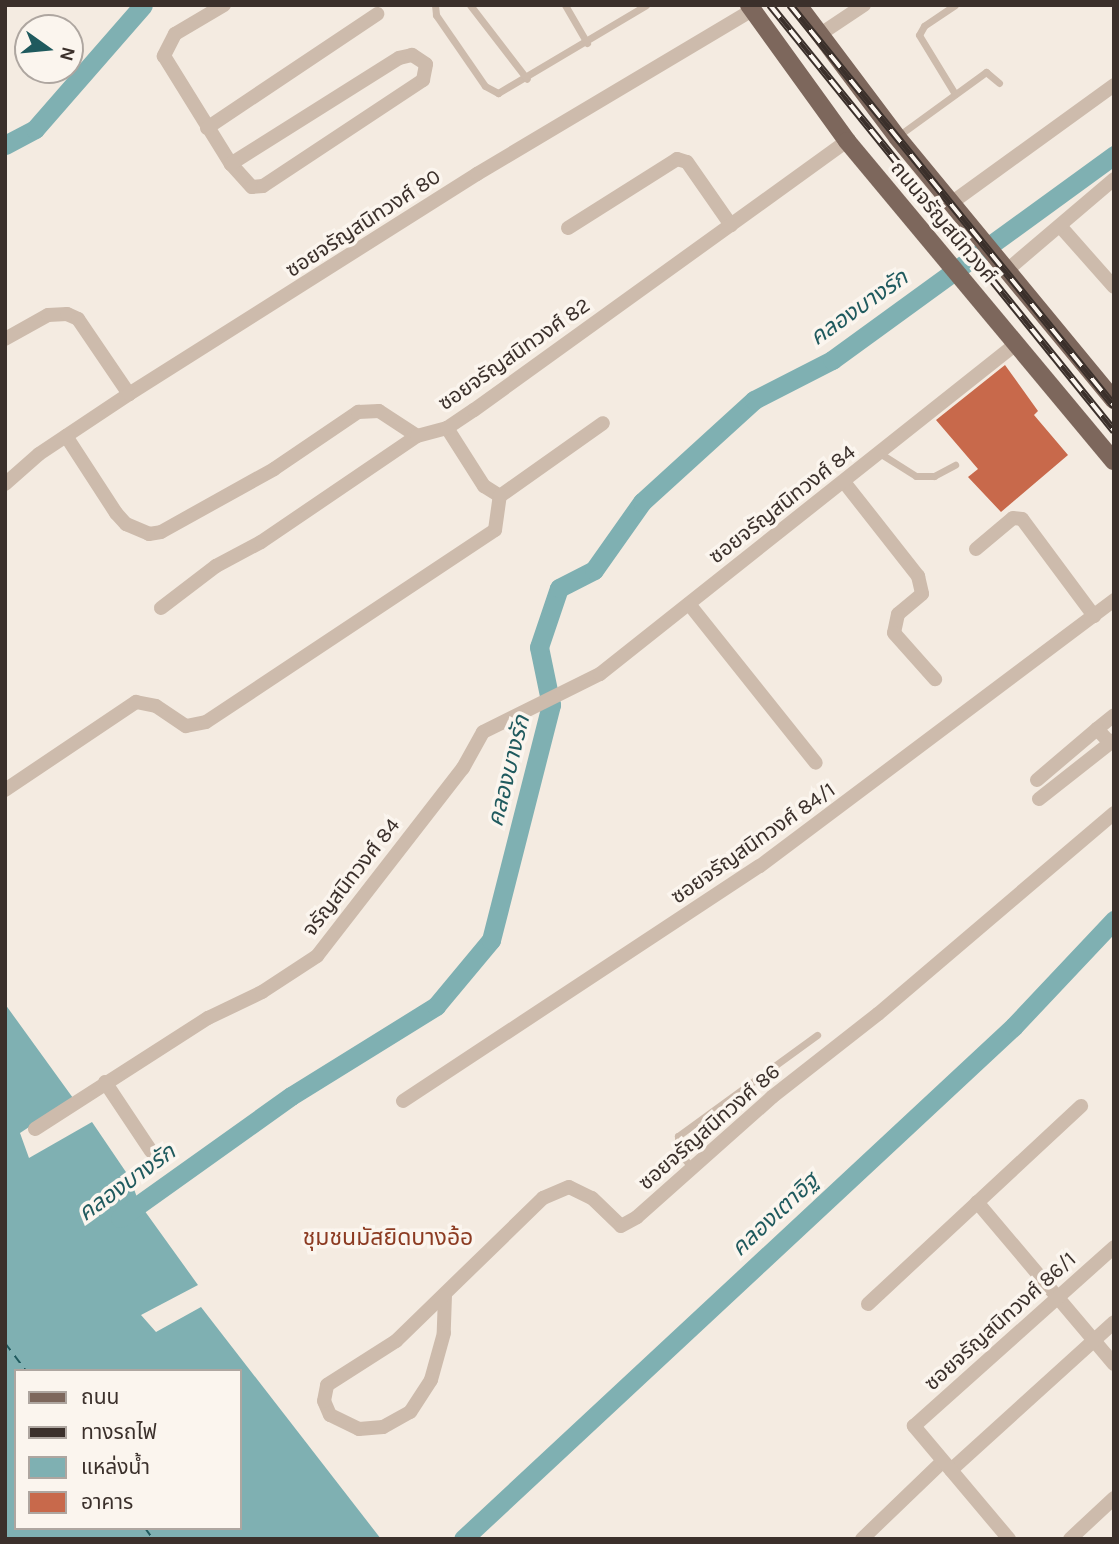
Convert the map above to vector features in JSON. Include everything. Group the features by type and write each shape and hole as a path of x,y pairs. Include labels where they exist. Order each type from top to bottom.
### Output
{"main road":[{"name":"ถนนจรัญสนิทวงศ์","path":"798,5 897,136 954,201 1006,271 1114,400"},
{"name":"ถนนจรัญสนิทวงศ์","path":"750,7 846,141 1114,461"}],"street":[{"path":"223,5 175,34 164,49 167,65 207,128 231,164 246,185 263,186 423,80 426,74 421,57 399,58 231,164"},
{"path":"819,35 864,5"},
{"name":"ซอยจรัญสนิทวงศ์ 80","path":"5,484 66,436 130,394 477,174 750,7"},
{"path":"207,128 377,13"},
{"path":"954,201 1114,85"},
{"name":"ซอยจรัญสนิทวงศ์ 82","path":"162,608 216,566 261,542 417,436 447,428 846,141"},
{"path":"568,228 677,159 687,162 731,225"},
{"path":"1006,271 1114,180"},
{"path":"1059,226 1114,287"},
{"path":"5,339 48,315 67,314 78,319 130,394"},
{"name":"ซอยจรัญสนิทวงศ์ 84","path":"567,691 600,674 881,454 1017,342"},
{"path":"66,436 126,524 149,534 161,533 213,499 274,469 358,412 379,411 417,436"},
{"path":"5,790 136,702 156,706 186,726 206,723 495,530 500,496 603,423"},
{"path":"447,428 484,486 500,496"},
{"path":"844,482 918,576 922,594 898,614 894,633 935,679"},
{"path":"976,549 1013,518 1022,519 1094,615"},
{"name":"ซอยจรัญสนิทวงศ์ 84/1","path":"403,1101 760,866 1114,600"},
{"path":"689,604 816,763"},
{"name":"จรัญสนิทวงศ์ 84","path":"35,1129 105,1082 317,956 463,768 483,733 567,691"},
{"path":"1037,780 1114,715"},
{"path":"1039,799 1112,742 1097,729"},
{"name":"ซอยจรัญสนิทวงศ์ 86","path":"444,1295 444,1333 431,1380 410,1412 383,1427 359,1429 330,1415 324,1401 327,1385 396,1341 543,1198 569,1187 592,1198 621,1226 637,1217 1114,813"},
{"path":"105,1082 151,1151"},
{"path":"868,1304 1081,1106"},
{"path":"977,1202 1114,1364"},
{"name":"ซอยจรัญสนิทวงศ์ 86/1","path":"947,1465 914,1426 1114,1247"},
{"path":"862,1539 1114,1322"},
{"path":"947,1465 1009,1539"},
{"path":"1070,1539 1114,1499"}],"lane":[{"path":"435,5 436,15 491,92 507,90 527,79 646,5"},
{"path":"470,5 527,79"},
{"path":"565,5 587,43"},
{"path":"955,5 924,26 919,35 956,94"},
{"path":"897,136 989,71 999,83"},
{"path":"881,454 916,476 934,476 955,465"},
{"path":"692,1168 680,1152 678,1136 817,1035"}],"water":[{"path":"5,1004 73,1098 20,1133 29,1158 92,1122 130,1178 139,1203 198,1285 141,1315 156,1332 201,1307 381,1539 5,1539"}],"building":[{"path":"1005,365 1038,411 1034,415 1068,455 1001,512 968,477 978,469 936,420"}],"waterway":[{"path":"5,145 35,129 143,5"},
{"name":"คลองบางรัก","path":"120,1218 291,1096 436,1006 491,940 551,705 539,647 559,588 594,570 642,502 754,400 832,360 1114,155"},
{"name":"คลองเตาอิฐ","path":"463,1539 1014,1026 1114,920"}],"ferry route":[{"path":"5,1343 24,1369"},
{"path":"146,1530 153,1539"}],"railway":[{"path":"770,5 1114,431"},
{"path":"790,5 1114,406"}],"district":[{"name":"ชุมชนมัสยิดบางอ้อ","path":"388,1238"}]}
